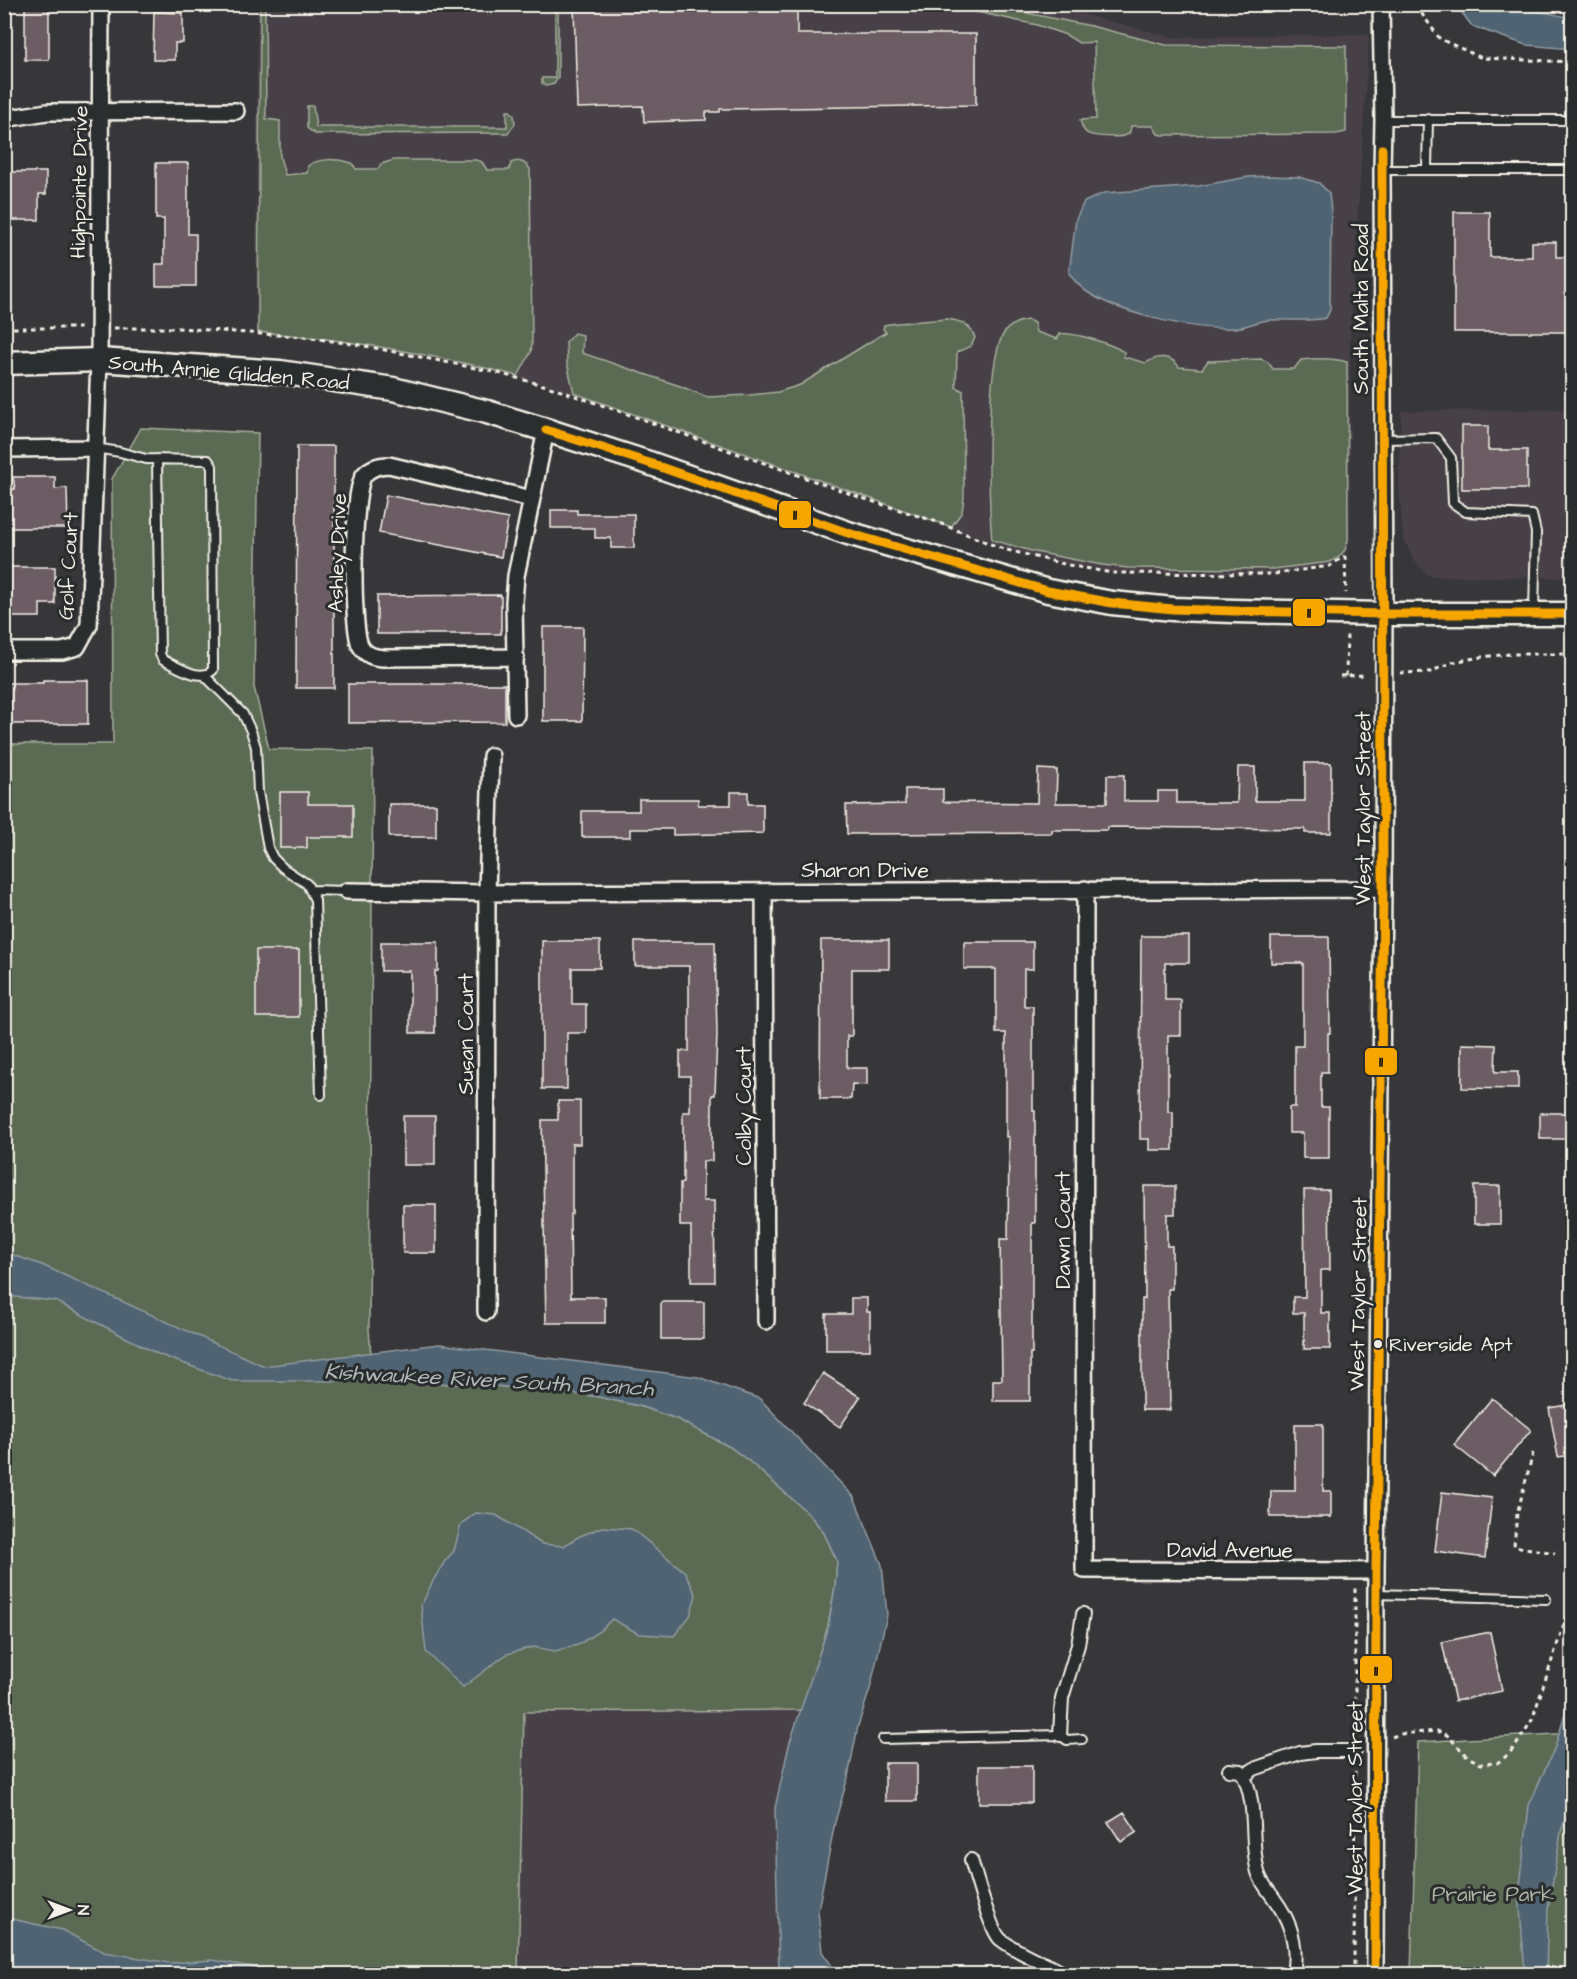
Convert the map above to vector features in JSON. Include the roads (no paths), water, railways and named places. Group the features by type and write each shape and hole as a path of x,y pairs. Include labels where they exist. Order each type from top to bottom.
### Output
{"main road":[{"name":"South Annie Glidden Road","path":"4,363 99,360 280,372 393,388 546,430 649,463 848,533 1048,591 1113,603 1173,609 1384,614 1572,614"}],"street":[{"name":"Highpointe Drive","path":"99,360 101,4"},
{"name":"South Malta Road","path":"1381,4 1384,614"},
{"path":"4,118 47,112 236,111"},
{"name":"Golf Court","path":"4,651 62,651 77,647 89,625 99,360"},
{"path":"516,715 514,602 516,576 546,430"},
{"path":"4,449 94,448"},
{"name":"Ashley Drive","path":"516,657 383,658 366,653 361,647 355,622 355,539 359,488 365,474 372,468 388,465 531,499"},
{"name":"West Taylor Street","path":"1375,1974 1384,614"},
{"name":"Susan Court","path":"486,1312 487,893 491,756"},
{"name":"Dawn Court","path":"1084,1570 1085,889"},
{"name":"Sharon Drive","path":"347,891 487,893 1383,889"},
{"name":"Colby Court","path":"764,892 766,1320"},
{"name":"David Avenue","path":"1084,1570 1376,1571"},
{"path":"1060,1735 1062,1698 1078,1645 1083,1614"},
{"path":"1244,1776 1254,1769 1300,1753 1355,1751"},
{"path":"1229,1770 1241,1771 1250,1794 1254,1853 1258,1874 1284,1912 1291,1928 1296,1949 1293,1974"},
{"path":"971,1860 984,1903 999,1938 1036,1961 1066,1974"}],"lane":[{"path":"1427,170 1428,119"},
{"path":"1383,120 1572,120"},
{"path":"1382,170 1572,170"},
{"path":"1383,439 1436,438 1451,458 1453,503 1466,512 1532,515 1536,532 1534,614"},
{"path":"94,448 146,459 157,459 208,460 212,466 213,670 204,675 195,675 163,660 159,654 157,459"},
{"path":"204,675 243,714 251,731 256,747 258,792 268,848 273,858 283,868 307,884 315,900 321,1095"},
{"path":"312,890 347,891"},
{"path":"1376,1594 1546,1599"},
{"path":"883,1739 1060,1735 1067,1740 1082,1739"}],"water":[{"path":"1456,5 1508,5 1572,18 1572,49 1526,45 1472,26"},
{"path":"1248,177 1299,177 1319,183 1329,193 1331,211 1330,310 1326,318 1266,320 1235,328 1182,324 1142,315 1106,302 1085,291 1069,273 1076,219 1084,202 1104,193 1199,186"},
{"name":"Kishwaukee River South Branch","path":"4,1252 42,1265 264,1366 439,1344 698,1377 760,1399 854,1497 882,1565 887,1615 835,1822 818,1910 822,1952 838,1974 779,1974 775,1808 789,1745 828,1627 837,1561 823,1531 807,1512 749,1461 730,1447 677,1419 639,1406 594,1396 486,1385 373,1381 232,1381 160,1355 55,1301 5,1296"},
{"path":"476,1513 496,1515 542,1544 564,1546 602,1527 632,1529 685,1572 696,1595 690,1616 674,1636 639,1634 612,1619 601,1630 578,1645 555,1651 533,1647 507,1654 463,1687 426,1652 421,1606 434,1579 454,1551 461,1524"},
{"path":"1572,1691 1572,1796 1561,1832 1548,1909 1546,1974 1525,1974 1519,1895 1529,1805 1555,1747"},
{"path":"5,1915 12,1919 62,1930 104,1952 170,1963 212,1960 252,1967 264,1974 5,1974"}],"place":[{"name":"Riverside Apt","path":"1378,1344"}],"park label":[{"name":"Prairie Park","path":"1493,1894"}]}
